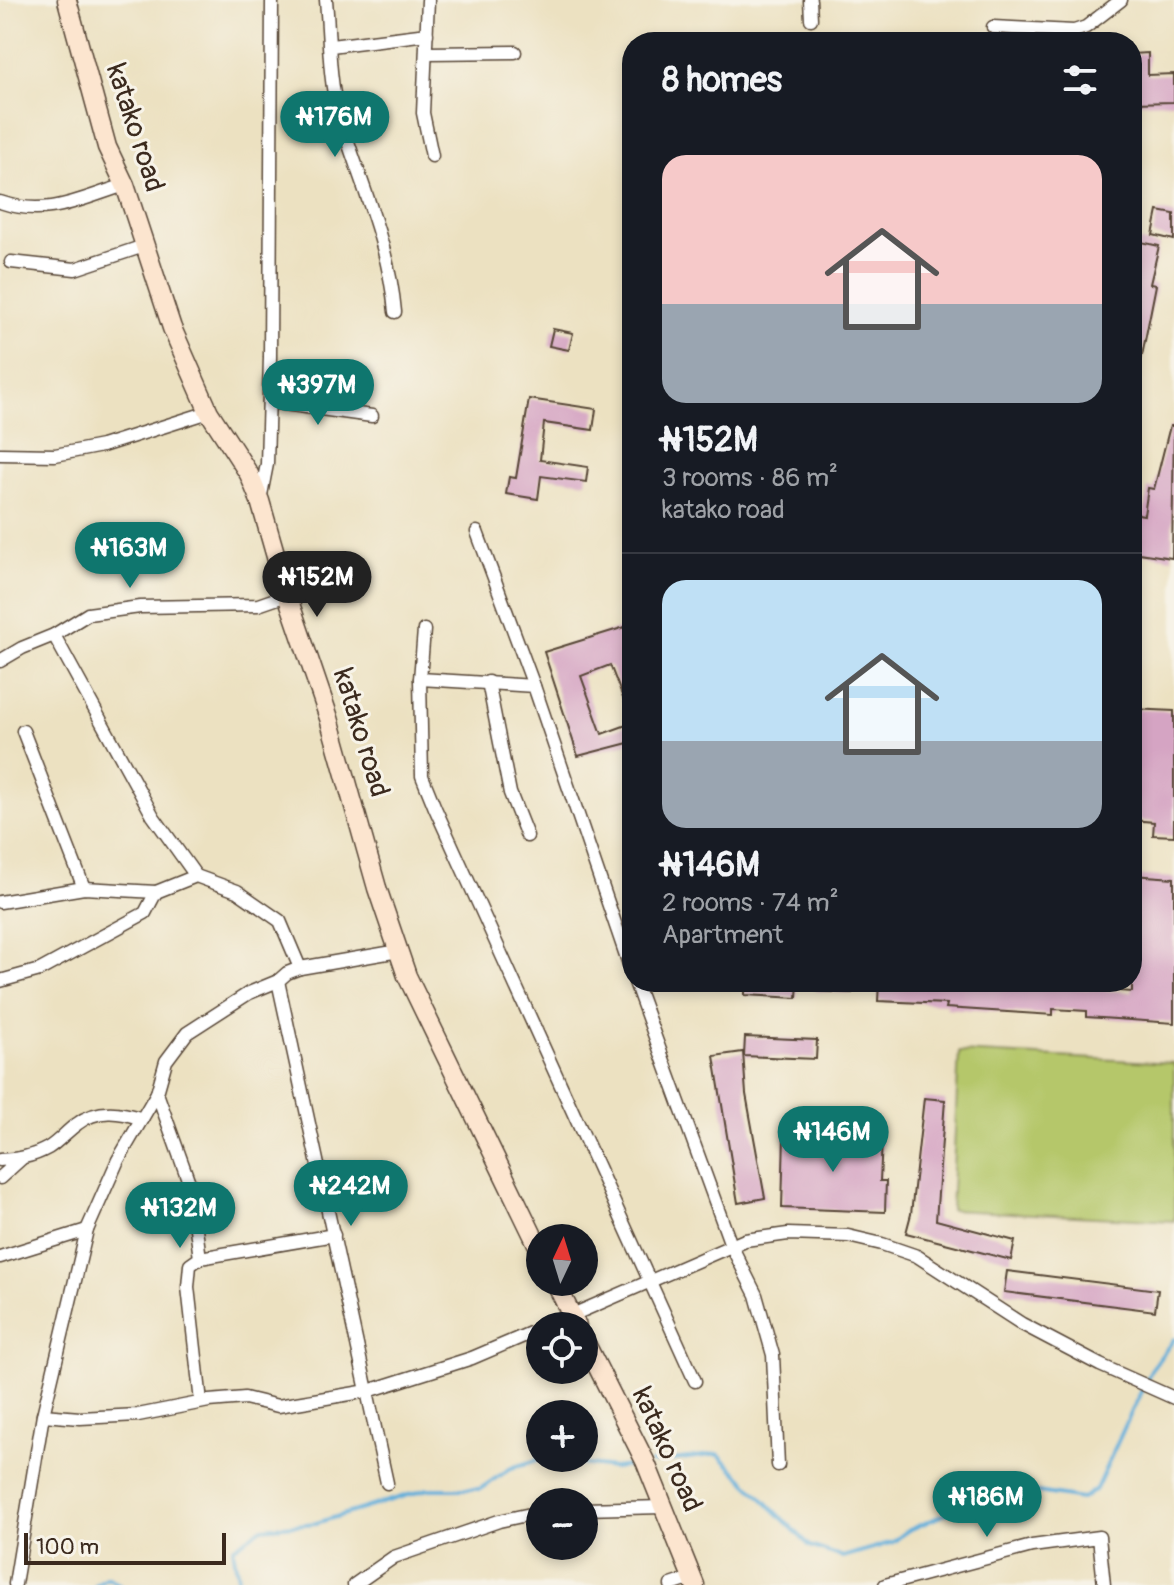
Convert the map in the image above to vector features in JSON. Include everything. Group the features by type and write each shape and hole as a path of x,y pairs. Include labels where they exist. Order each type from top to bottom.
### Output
{"street":[{"name":"katako road","path":"67,0 107,147 125,185 172,328 209,412 249,474 260,501 287,595 329,718 377,888 407,976 527,1224"},
{"path":"260,501 267,464 269,402 272,0"},
{"path":"326,0 337,106 377,228 394,295 395,312"},
{"path":"428,0 423,113 432,156"},
{"path":"810,0 811,19"},
{"path":"993,27 1074,31 1086,27 1121,0"},
{"path":"331,46 427,34"},
{"path":"427,53 515,52"},
{"path":"0,202 18,208 43,210 125,185"},
{"path":"11,262 75,269 144,246"},
{"path":"269,402 372,416"},
{"path":"0,454 55,455 102,446 209,412"},
{"path":"477,532 534,686 622,944"},
{"path":"0,661 54,635 88,614 140,607 258,605 287,595"},
{"path":"424,630 420,679 422,776 695,1381"},
{"path":"54,635 153,816 196,876 237,891 280,921 300,968"},
{"path":"420,679 534,686"},
{"path":"488,682 510,793 527,836"},
{"path":"23,731 84,888"},
{"path":"0,902 84,888 156,892 196,876"},
{"path":"0,981 40,970 145,913 156,892"},
{"path":"15,1584 43,1415 87,1230 118,1160 157,1093 166,1061 187,1033 249,993 278,981 287,973 300,968 399,951"},
{"path":"278,981 387,1483"},
{"path":"639,992 731,1245 756,1295 773,1355 778,1465"},
{"path":"157,1093 190,1185 200,1258"},
{"path":"0,1178 21,1159 49,1147 80,1120 119,1111 142,1119"},
{"path":"0,1160 21,1159"},
{"path":"0,1257 87,1230"},
{"path":"591,1312 649,1281 731,1245 758,1237 818,1233 862,1238 933,1264 1022,1324 1100,1365 1174,1398"},
{"path":"201,1402 188,1287 190,1265 200,1258 334,1235"},
{"path":"43,1415 80,1418 138,1415 201,1402 245,1398 278,1406 368,1391 472,1358 526,1335"},
{"name":"katako road","path":"598,1368 645,1461 693,1582"},
{"path":"598,1509 663,1507"},
{"path":"354,1585 394,1557 499,1521 526,1515"},
{"path":"885,1585 1032,1546 1099,1537 1104,1585"},
{"path":"671,1585 693,1582"}],"green space":[{"path":"959,1052 1174,1063 1174,1221 951,1210"}],"building":[{"path":"1142,53 1148,53 1148,75 1174,74 1174,102 1142,103"},
{"path":"1158,211 1174,214 1174,240 1153,235"},
{"path":"1142,242 1159,246 1150,284 1156,285 1142,356"},
{"path":"553,329 573,333 569,350 549,346"},
{"path":"529,399 596,409 593,430 544,423 540,460 588,467 586,482 541,476 538,499 506,494 509,477 516,478"},
{"path":"1170,426 1174,426 1172,558 1142,554 1142,515 1148,488 1154,489"},
{"path":"622,628 622,696 610,665 581,676 602,734 622,727 622,745 578,756 544,652"},
{"path":"1142,709 1174,711 1174,836 1153,835 1154,822 1142,821"},
{"path":"1142,876 1174,878 1174,1023 1087,1017 1087,1011 1053,1009 1053,1015 946,1008 947,1004 878,1001 878,992 1142,992"},
{"path":"745,992 797,992 797,998 745,995"},
{"path":"745,1037 817,1040 816,1059 744,1056"},
{"path":"743,1052 746,1094 765,1198 738,1203 714,1056"},
{"path":"924,1098 945,1100 936,1220 1015,1241 1011,1260 906,1233 911,1214"},
{"path":"784,1135 882,1140 880,1181 886,1181 885,1212 782,1208"},
{"path":"1007,1271 1158,1290 1155,1311 1004,1292"}],"waterway":[{"path":"651,1463 718,1454 810,1546 843,1557 893,1542 907,1531 1006,1487 1082,1499 1096,1489 1151,1370 1174,1339"},
{"path":"233,1585 238,1578 233,1548 262,1528 316,1523 428,1489 480,1489 511,1468 540,1459 614,1468 642,1464"},
{"path":"95,1585 107,1577 120,1585"}]}
